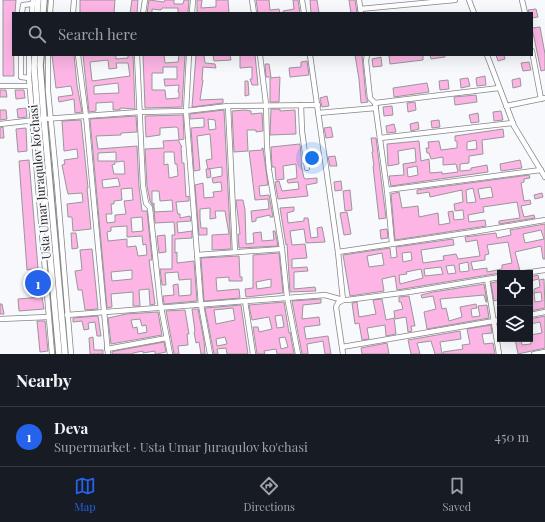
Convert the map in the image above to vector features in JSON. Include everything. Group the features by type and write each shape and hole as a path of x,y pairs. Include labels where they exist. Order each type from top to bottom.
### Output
{"main road":[{"path":"37,12 38,0"},
{"path":"43,12 44,0"},
{"name":"Usta Umar Juraqulov ko'chasi","path":"35,56 34,67 39,119 65,354"},
{"name":"Usta Umar Juraqulov ko'chasi","path":"41,56 39,119 42,169 59,354"}],"street":[{"path":"50,12 51,0"},
{"path":"73,12 74,0"},
{"path":"143,12 145,0"},
{"path":"192,12 193,0"},
{"path":"252,0 254,12"},
{"path":"302,0 304,12"},
{"path":"359,0 360,11 455,0"},
{"path":"469,0 474,12"},
{"path":"522,0 524,12"},
{"path":"22,12 23,6 32,2"},
{"path":"506,106 543,99 533,55"},
{"path":"21,56 21,77 29,78"},
{"path":"29,56 30,86 39,119 48,317 52,354"},
{"path":"48,56 48,91 71,354"},
{"path":"78,56 86,116 103,312 108,351 167,338"},
{"path":"137,56 144,186 146,203 150,208 161,306 170,354"},
{"path":"189,56 186,111 201,305 210,354"},
{"path":"260,56 266,104 266,146 269,170 282,249 287,297 298,354"},
{"path":"310,56 338,252 343,300"},
{"path":"368,56 366,61 370,98 375,106 380,138 392,243"},
{"path":"487,56 513,123 545,177"},
{"path":"0,86 30,86"},
{"path":"318,113 499,88"},
{"path":"0,124 51,118 140,112 186,111 228,106 266,104 318,105"},
{"path":"301,105 302,131 307,168"},
{"path":"228,106 235,252"},
{"path":"380,138 513,123"},
{"path":"387,190 541,170"},
{"path":"338,252 545,220"},
{"path":"197,255 282,249"},
{"path":"533,272 545,270"},
{"path":"67,315 161,306 201,305 287,297 325,295 343,300 409,292 497,277"},
{"path":"487,279 499,354"},
{"path":"343,300 338,303 336,308 343,354"},
{"path":"245,301 253,354"},
{"path":"533,314 545,312"},
{"path":"0,318 48,317"},
{"path":"342,347 497,320"},
{"path":"534,354 545,352"}],"building":[{"path":"3,0 16,0 15,12 12,12 12,56 14,56 14,76 3,76"},
{"path":"80,0 115,0 114,12 80,12"},
{"path":"132,0 138,0 137,12 130,12"},
{"path":"149,0 164,2 165,0 174,0 174,4 183,4 184,0 189,0 188,12 178,12 178,8 162,8 161,10 152,9 152,12 147,12"},
{"path":"197,0 202,0 201,8 216,7 216,0 228,0 229,12 197,12"},
{"path":"256,0 269,0 270,10 279,9 280,12 258,12"},
{"path":"293,0 298,0 300,12 283,12 283,11 294,9"},
{"path":"310,0 317,0 319,12 311,12"},
{"path":"349,0 355,0 357,12 351,12"},
{"path":"536,9 538,17 533,18 533,12 529,12 528,10"},
{"path":"540,27 545,54 545,70 541,71 533,33 533,28"},
{"path":"52,56 74,56 82,112 75,113 74,99 59,102 58,97 73,95 71,86 56,88"},
{"path":"83,56 116,56 116,59 133,56 135,109 120,108 120,110 113,110 113,102 96,103 96,111 89,112","holes":["108,60 109,69 117,68 116,63 128,63 130,76 92,81 90,62","118,83 119,93 94,94 94,86"]},
{"path":"143,56 164,56 165,63 178,62 179,56 185,56 182,107 145,108","holes":["163,67 177,67 177,79 164,79 165,86 179,85 179,98 166,99 165,90 152,90 152,73 163,73"]},
{"path":"196,56 204,56 205,63 215,64 216,68 203,67 200,100 223,99 223,103 192,107"},
{"path":"213,56 230,56 231,60 214,61"},
{"path":"240,56 255,56 258,85 252,85 250,79 252,79 252,67 240,68"},
{"path":"355,56 362,56 366,98 368,102 361,103"},
{"path":"389,56 423,56 423,60 390,64"},
{"path":"430,56 445,56 445,57 431,59"},
{"path":"496,56 504,56 505,59 498,61"},
{"path":"381,57 382,66 373,67 372,59"},
{"path":"307,61 309,75 290,77 289,68 301,67 301,62"},
{"path":"529,62 531,70 523,71 521,63"},
{"path":"265,64 269,64 271,77 266,77"},
{"path":"485,76 486,85 477,86 476,78"},
{"path":"280,77 279,102 270,102 270,78"},
{"path":"468,78 470,86 461,88 460,79"},
{"path":"520,78 521,86 513,88 512,80"},
{"path":"448,80 449,89 440,90 439,81"},
{"path":"245,81 248,81 249,95 245,96"},
{"path":"427,83 429,92 394,97 393,88"},
{"path":"0,90 6,90 7,97 0,97"},
{"path":"15,90 24,90 25,98 16,99"},
{"path":"476,95 477,102 455,105 454,97"},
{"path":"327,96 329,106 322,107 320,98"},
{"path":"415,102 416,110 408,112 407,103"},
{"path":"392,106 393,115 384,116 383,107"},
{"path":"26,108 27,117 18,118 17,109"},
{"path":"271,109 280,109 280,111 295,110 296,134 270,135"},
{"path":"0,110 6,110 7,119 0,120"},
{"path":"224,110 231,249 212,250 212,235 229,234 225,211 215,211 216,218 210,219 210,208 200,209 201,228 207,228 207,235 199,235 195,185 203,183 204,198 214,197 213,192 222,191 221,182 213,183 212,178 222,176 222,167 208,169 206,160 212,159 210,134 197,136 200,170 194,171 191,128 204,127 204,118 190,119 190,114","holes":["208,119 215,120 216,129 209,130"]},
{"path":"232,111 251,111 251,114 262,113 263,131 256,132 256,130 247,130 248,151 234,152"},
{"path":"501,111 503,120 494,121 493,112"},
{"path":"478,113 479,122 471,123 469,115"},
{"path":"183,115 184,139 179,140 178,128 176,127 160,128 160,135 146,137 145,116"},
{"path":"136,116 137,132 121,133 121,135 96,136 98,149 137,146 139,187 142,211 147,211 152,260 149,260 155,304 150,305 149,289 139,290 140,306 133,306 133,292 111,294 112,307 107,308 90,119","holes":["116,152 116,162 124,161 125,174 114,174 112,165 115,164 115,161 98,161 98,153","118,178 120,186 103,188 102,180","132,188 133,200 124,201 126,214 115,215 115,222 107,223 106,214 112,214 111,204 114,204 114,201 122,200 121,189","142,217 143,231 132,232 131,218","127,226 127,237 142,236 143,245 146,244 147,255 138,256 136,246 127,247 127,239 108,241 107,232 111,231 111,227","132,270 132,279 112,281 111,272"]},
{"path":"81,120 91,229 73,231 72,217 68,217 67,204 83,202 82,193 68,194 62,165 65,164 64,160 78,158 77,149 64,151 62,121"},
{"path":"439,120 440,127 432,128 431,121"},
{"path":"418,122 419,129 411,131 410,124"},
{"path":"394,124 396,132 387,133 386,126"},
{"path":"3,127 4,138 0,138 0,128"},
{"path":"331,127 333,137 326,138 324,128"},
{"path":"26,128 27,151 18,152 16,129"},
{"path":"503,129 504,137 482,140 483,154 469,156 469,163 460,164 460,171 471,170 471,168 487,165 488,172 391,186 389,176 404,175 403,164 416,162 415,148 398,151 399,164 388,166 387,144 419,141 421,161 429,159 430,173 442,172 442,174 458,172 456,164 443,165 443,157 431,159 426,148 429,148 428,142 439,141 441,150 457,148 455,136","holes":["476,140 477,149 467,150 467,142","417,166 418,175 408,177 407,168"]},
{"path":"371,138 376,138 386,218 379,219 373,166"},
{"path":"178,140 182,147 182,163 184,163 186,197 189,196 189,201 176,202 180,218 190,216 191,221 177,222 178,233 192,231 192,238 175,239 175,253 177,252 177,263 194,261 197,301 164,304 163,296 174,295 173,285 178,284 179,296 191,295 191,279 179,280 178,272 165,273 166,285 162,285 160,269 172,269 172,235 175,235 174,222 155,223 154,212 173,211 172,200 160,201 159,191 152,191 152,204 154,203 154,208 150,201 147,186 145,149 164,148 163,141","holes":["164,152 174,152 178,176 169,178 168,164 164,165"]},
{"path":"300,144 301,164 304,178 317,178 317,183 306,185 308,196 278,199 275,182 279,181 282,191 299,189 298,182 288,183 287,180 297,178 296,164 283,166 284,179 276,180 275,167 272,167 271,147"},
{"path":"262,148 268,185 259,186 260,196 269,195 273,217 270,217 270,215 256,218 256,221 252,222 251,211 269,209 268,199 255,200 249,151 262,150"},
{"path":"335,156 337,166 330,166 328,157"},
{"path":"29,160 38,268 27,270 19,161"},
{"path":"520,160 522,168 501,171 500,164"},
{"path":"206,169 210,169 211,177 207,178"},
{"path":"529,175 530,178 524,179 524,182 521,183 524,201 530,200 531,204 521,206 524,217 534,215 535,218 499,224 499,221 520,218 517,202 483,207 484,212 468,215 469,222 485,220 486,226 395,240 391,194 399,192 402,208 418,206 419,217 438,213 439,225 450,223 448,212 453,211 454,220 464,219 463,210 455,211 454,204 463,202 462,190 430,197 429,192 417,194 417,190","holes":["491,187 493,197 480,199 478,189","473,188 476,202 467,203 466,190"]},
{"path":"341,181 342,190 335,191 334,182"},
{"path":"350,190 352,210 345,211 343,191"},
{"path":"542,193 543,197 535,199 534,195"},
{"path":"236,200 243,200 245,210 246,244 254,243 253,233 261,232 262,241 274,240 273,231 275,231 278,246 239,248 238,234 240,234"},
{"path":"294,207 294,211 287,213 288,223 304,221 304,218 308,218 311,238 318,237 317,228 322,227 325,242 306,243 304,229 290,231 292,245 305,244 307,258 292,259 292,268 307,267 308,271 294,272 294,289 315,287 316,291 290,292 287,244 286,245 280,208"},
{"path":"347,212 351,234 344,235 340,213"},
{"path":"545,224 545,259 543,259 541,246 515,252 520,270 497,270 497,273 397,290 395,276 382,279 384,291 350,296 343,255 390,248 391,258 397,257 396,247 453,239 454,245 421,250 423,263 444,260 443,256 456,254 458,259 480,256 477,240 466,242 465,237 496,233 497,238 511,235 510,230","holes":["541,230 544,239 525,243 523,234","508,242 512,263 502,265 502,269 487,272 487,268 473,270 471,262 485,260 485,255 489,254 487,245","411,252 412,260 403,262 402,253","382,253 384,265 369,267 367,256","468,262 469,271 460,272 459,264","454,265 456,273 448,274 446,266","441,267 443,274 425,276 424,269","421,269 423,278 400,284 399,275 407,274 406,272"]},
{"path":"387,229 388,238 381,239 380,230"},
{"path":"71,233 76,233 78,248 72,249"},
{"path":"165,235 166,252 159,253 157,236"},
{"path":"92,249 98,309 85,310 82,290 78,290 75,271 82,270 80,250"},
{"path":"279,253 283,293 246,297 245,289 253,288 253,255","holes":["271,279 271,287 257,289 256,282"]},
{"path":"239,256 240,277 242,277 242,281 229,281 229,277 216,278 217,291 239,289 240,298 204,301 201,258"},
{"path":"538,275 539,279 533,280 533,276"},
{"path":"40,277 41,289 30,290 29,278"},
{"path":"544,279 545,308 533,310 534,289 540,287 539,280","holes":["541,292 542,301 535,302 534,293"]},
{"path":"497,282 497,300 494,301 491,283"},
{"path":"484,284 487,302 484,295 440,299 442,309 446,308 449,321 462,317 460,307 476,304 477,308 471,309 472,317 480,316 478,306 487,305 489,318 427,329 424,312 436,309 433,296 422,298 421,295"},
{"path":"409,296 415,326 411,326 412,331 408,332 406,317 395,319 394,311 403,309 401,302 399,302 399,297"},
{"path":"42,297 44,309 19,311 18,299"},
{"path":"321,299 321,303 303,305 302,319 319,317 320,325 304,327 306,339 328,336 331,354 325,354 323,341 307,344 308,354 302,354 292,301"},
{"path":"382,299 386,320 394,318 396,334 386,336 385,325 367,328 369,339 362,340 359,323 355,324 352,303 357,302 359,317 376,314 373,300"},
{"path":"284,302 294,354 277,354 276,349 264,351 265,354 257,354 253,327 258,327 259,332 272,329 269,317 252,320 249,305","holes":["282,315 284,327 277,328 275,316","285,337 288,347 281,349 279,338"]},
{"path":"0,304 2,304 4,314 0,314"},
{"path":"241,305 248,354 227,354 226,348 217,349 218,354 214,354 205,308","holes":["233,308 235,320 216,324 214,310","225,337 227,344 217,346 216,339"]},
{"path":"192,309 198,309 205,354 201,354 199,342 196,343"},
{"path":"185,310 189,334 187,334 188,345 178,346 179,354 174,354 166,311"},
{"path":"158,312 162,335 111,344 108,318 126,314","holes":["140,319 142,326 146,325 147,332 138,334 137,327 133,328 131,320"]},
{"path":"98,316 101,336 97,336 95,322 88,323 89,329 84,330 82,321 73,322 73,318"},
{"path":"545,316 545,348 518,354 516,342 522,342 522,345 531,344 531,342 533,342 533,334 542,333 540,322 533,323 533,318"},
{"path":"37,321 45,321 48,351 40,352"},
{"path":"491,325 492,333 482,334 484,344 493,343 495,354 443,354 443,352 463,349 462,345 470,344 467,329"},
{"path":"460,331 461,339 440,342 442,354 435,354 431,341 417,343 420,354 411,354 408,340"},
{"path":"93,337 94,350 103,350 103,354 90,354 89,338"},
{"path":"164,342 166,352 155,354 155,351 143,353 143,351 133,354 112,354 112,352 115,351"},
{"path":"387,343 389,354 362,354 361,348"}],"place":[{"name":"Deva","path":"38,283"}]}
